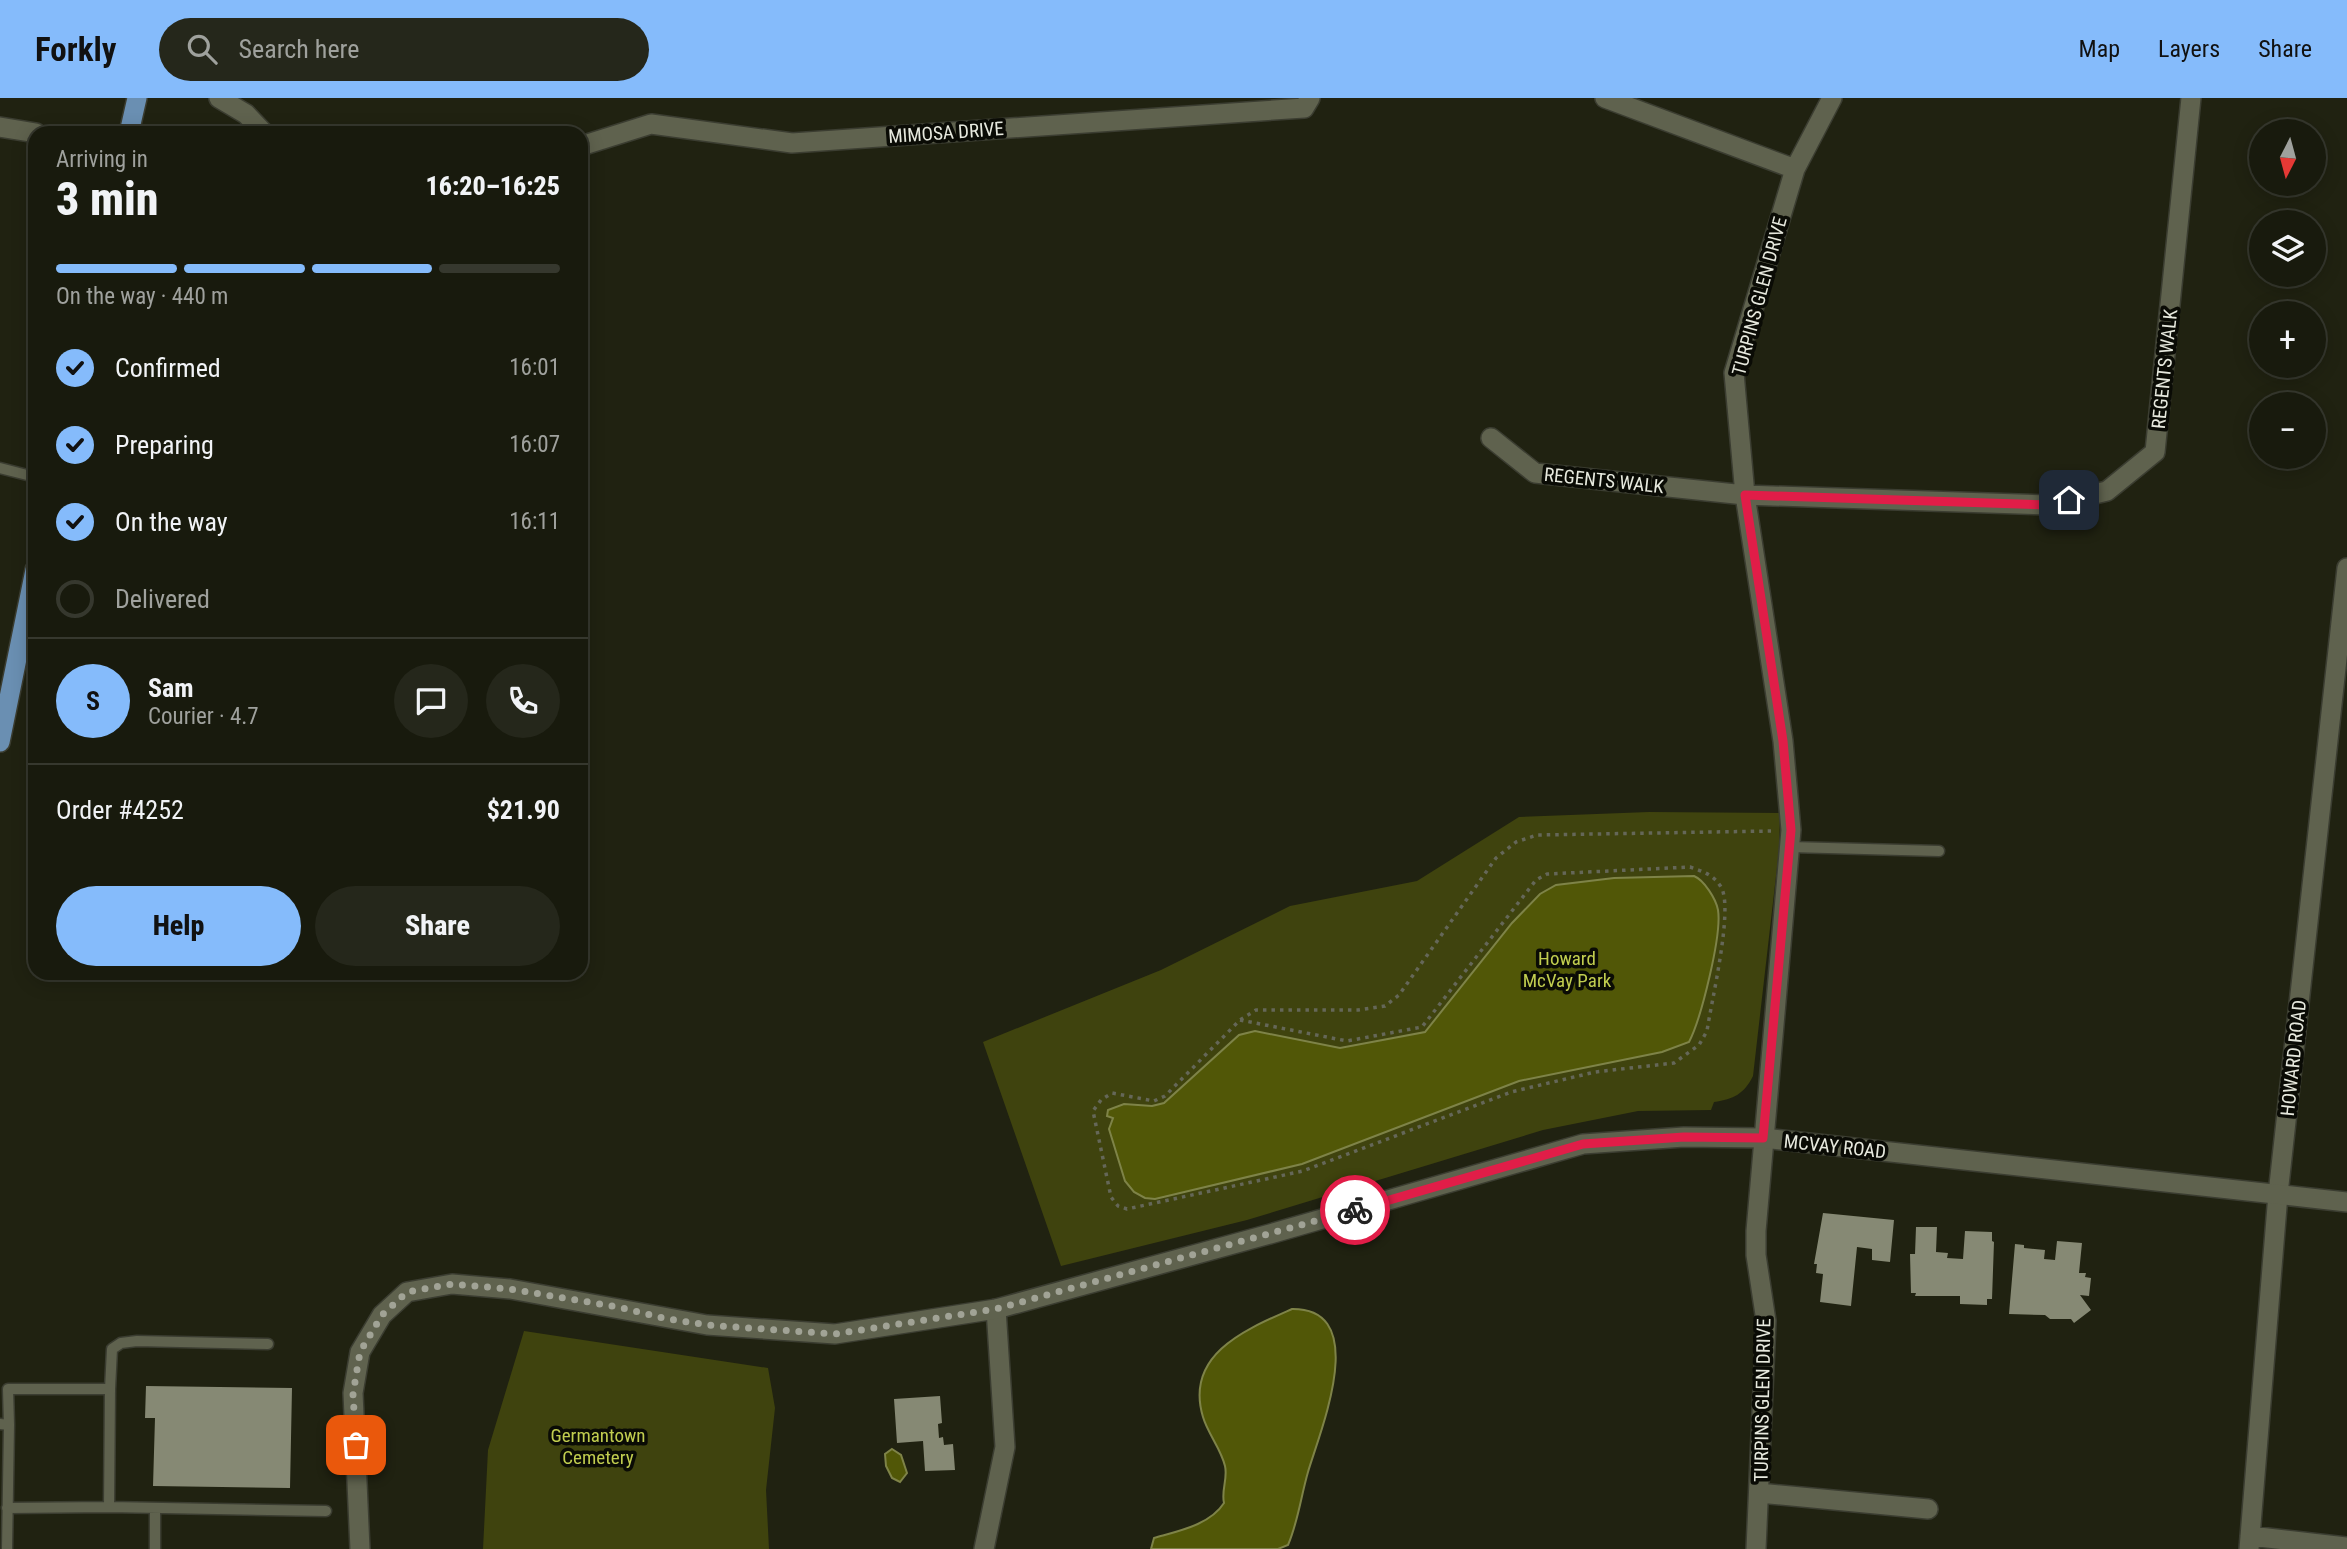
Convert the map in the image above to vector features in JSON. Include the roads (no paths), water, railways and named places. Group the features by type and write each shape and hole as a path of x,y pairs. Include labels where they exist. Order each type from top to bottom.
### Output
{"main road":[{"path":"131,126 137,98"},
{"path":"0,742 28,604"}],"street":[{"path":"219,98 246,114 257,126"},
{"name":"MIMOSA DRIVE","path":"588,144 651,124 792,143 1304,108 1310,98"},
{"path":"1605,98 1796,169"},
{"name":"TURPINS GLEN DRIVE","path":"1756,1549 1766,1321 1756,1255 1756,1231 1790,839 1783,741 1745,495 1734,373 1796,169 1832,98"},
{"name":"REGENTS WALK","path":"1491,438 1535,473 1745,495 2050,505 2107,491 2155,452 2191,98"},
{"path":"0,127 28,132"},
{"name":"HOWARD ROAD","path":"2249,1543 2277,1194 2347,568"},
{"name":"MCVAY ROAD","path":"360,1549 353,1394 360,1352 382,1315 407,1292 452,1284 510,1289 707,1325 835,1334 996,1309 1583,1144 1684,1137 1763,1138 2347,1202"},
{"path":"984,1549 1005,1447 996,1309"},
{"path":"1759,1493 1928,1509"},
{"path":"2249,1543 2347,1547"}],"lane":[{"path":"0,468 28,475"},
{"path":"1790,839 1939,851"},
{"path":"109,1507 112,1349 121,1343 137,1341 268,1344"},
{"path":"7,1549 4,1424 8,1388 110,1389"},
{"path":"7,1508 326,1511"},
{"path":"155,1508 155,1549"}],"park label":[{"name":"Howard McVay Park","path":"1567,969"},
{"name":"Germantown Cemetery","path":"598,1446"}]}
